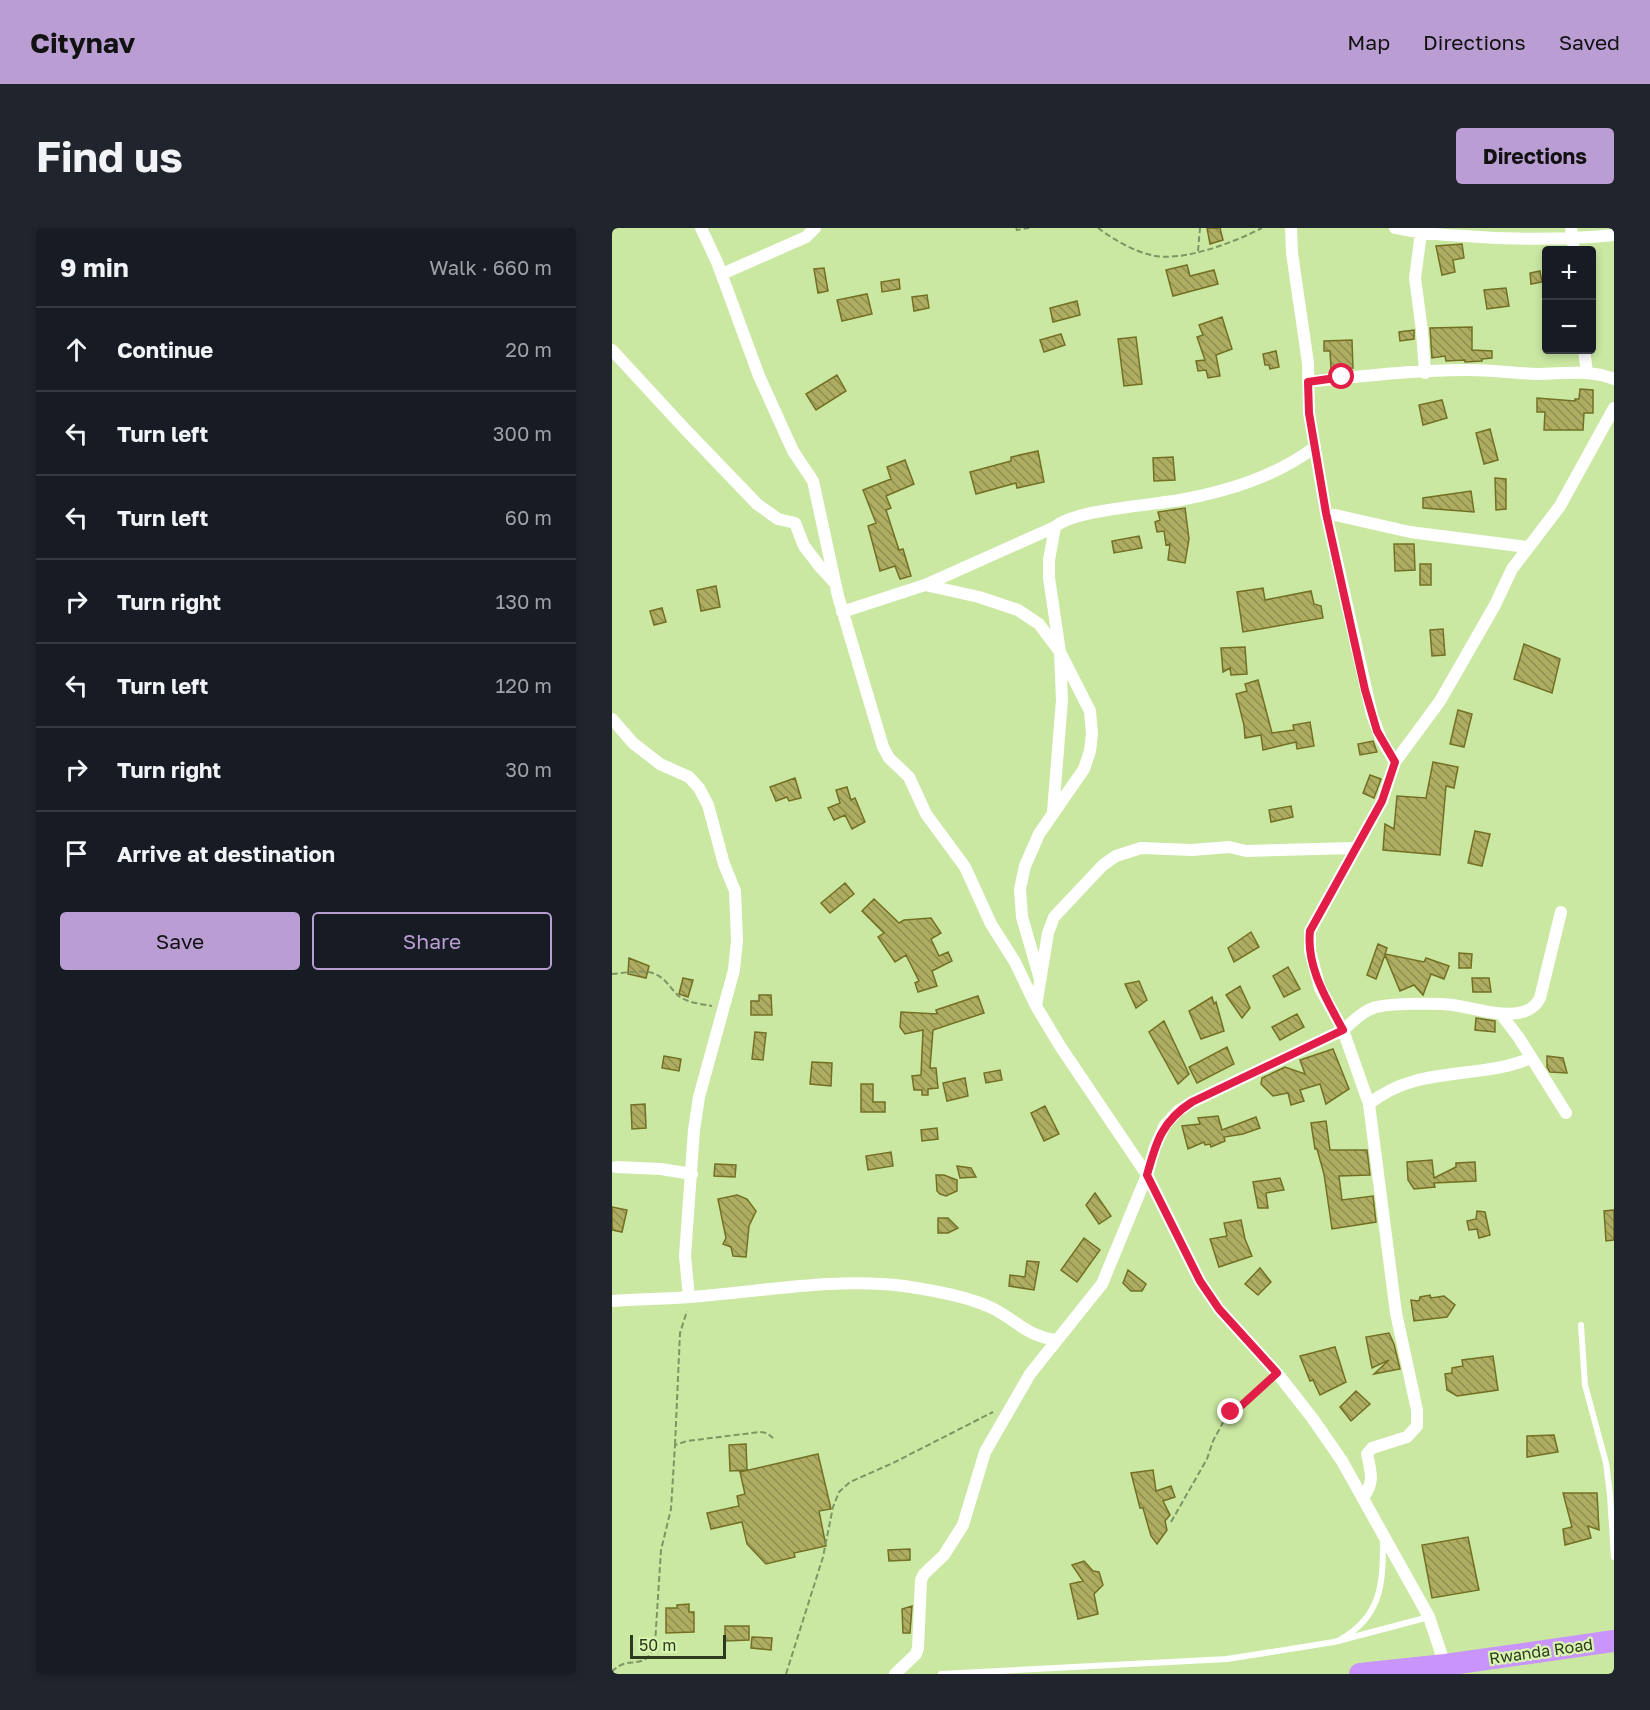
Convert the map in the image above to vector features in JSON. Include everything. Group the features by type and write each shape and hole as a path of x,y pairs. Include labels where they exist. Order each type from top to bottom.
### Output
{"highway":[{"name":"Rwanda Road","path":"1360,1674 1446,1669 1614,1641"}],"street":[{"path":"701,228 722,274 759,376 793,451 813,481 834,582 883,747 890,758 909,777 926,814 965,867 991,924 1015,962 1036,1006 1060,1046 1147,1175 1200,1281 1219,1309 1277,1373 1342,1461 1429,1617 1446,1669"},
{"path":"722,274 806,237 815,228"},
{"path":"1291,228 1292,253 1308,363 1309,413 1326,513 1372,715 1381,739 1395,762"},
{"path":"1395,228 1421,233 1494,239 1572,239 1614,235"},
{"path":"1421,233 1415,278 1425,373"},
{"path":"612,350 757,504 778,519 795,523 804,546 834,582"},
{"path":"1585,354 1587,372"},
{"path":"1308,382 1342,377 1465,370 1534,374 1587,372 1614,379"},
{"path":"1363,1498 1371,1487 1372,1479 1367,1454 1372,1448 1407,1437 1417,1426 1417,1410 1396,1313 1369,1104 1343,1030 1320,988 1310,951 1310,931 1382,801 1395,762 1440,701 1490,615 1512,568 1560,506 1614,408"},
{"path":"842,612 925,585 1055,526 1063,520 1088,513 1182,500 1247,483 1281,469 1315,447"},
{"path":"1326,513 1410,532 1527,547"},
{"path":"1053,814 1062,700 1060,652 1048,578 1055,526"},
{"path":"925,585 979,597 1018,610 1039,624 1060,652 1087,705 1092,720 1090,751 1084,769 1030,851 1020,889 1024,929 1040,979"},
{"path":"612,719 633,742 660,764 689,777 699,788 708,804 724,864 735,891 737,940 734,970 699,1097 694,1130 685,1256 689,1297"},
{"path":"1036,1006 1048,933 1054,917 1103,865 1116,856 1142,848 1192,850 1229,847 1246,851 1354,848"},
{"path":"895,1674 916,1654 918,1648 921,1580 924,1574 944,1555 963,1525 981,1462 1014,1401 1038,1362 1102,1284 1165,1125 1178,1111 1192,1102 1343,1030 1364,1012 1375,1007 1444,1004 1501,1014 1521,1012 1537,1005 1561,912"},
{"path":"1501,1014 1566,1113"},
{"path":"1369,1104 1384,1092 1416,1080 1477,1070 1495,1070 1531,1058"},
{"path":"616,1167 652,1168 692,1174"},
{"path":"612,1301 689,1297 799,1286 874,1284 904,1286 976,1300 1036,1336 1057,1340"}],"lane":[{"path":"1581,1325 1586,1385 1606,1463 1614,1557"},
{"path":"1334,1642 1356,1630 1371,1613 1379,1593 1383,1571 1383,1536"},
{"path":"940,1674 1227,1659 1334,1642 1429,1617"}],"path":[{"path":"1016,228 1017,230 1029,228"},
{"path":"1098,228 1114,239 1152,256 1174,256 1198,251 1242,238 1262,228"},
{"path":"1198,251 1200,228"},
{"path":"612,974 646,972 656,975 668,983 680,997 694,1003 723,1008"},
{"path":"612,1672 623,1664 648,1659 655,1644 661,1550 671,1509 680,1333 689,1297"},
{"path":"1171,1522 1207,1459 1213,1441 1226,1417 1277,1373"},
{"path":"786,1674 823,1557 833,1507 839,1492 850,1482 893,1463 1014,1401"},
{"path":"675,1445 760,1432 767,1433 772,1438"}],"building":[{"path":"1207,228 1220,228 1223,240 1210,244"},
{"path":"1462,244 1464,258 1453,260 1455,272 1442,275 1436,246"},
{"path":"1187,265 1190,276 1214,270 1218,284 1173,296 1166,270"},
{"path":"824,268 828,291 818,293 814,269"},
{"path":"1540,271 1542,282 1531,284 1530,273"},
{"path":"899,279 900,289 882,292 881,282"},
{"path":"1506,288 1509,306 1487,309 1484,290"},
{"path":"867,294 872,314 842,321 837,300"},
{"path":"927,295 929,308 914,311 912,297"},
{"path":"1077,301 1080,315 1053,322 1050,308"},
{"path":"1222,317 1232,349 1216,355 1220,376 1208,378 1206,370 1198,371 1196,361 1205,360 1197,337 1203,335 1199,325"},
{"path":"1472,327 1472,350 1492,351 1492,358 1465,362 1465,360 1446,361 1445,356 1432,358 1430,328"},
{"path":"1414,330 1414,339 1400,341 1399,332"},
{"path":"1061,334 1065,345 1044,352 1040,340"},
{"path":"1136,337 1142,384 1124,386 1118,339"},
{"path":"1352,340 1353,368 1331,369 1330,351 1324,351 1324,341"},
{"path":"1276,351 1279,367 1270,369 1269,365 1265,365 1263,354"},
{"path":"837,375 846,391 816,410 806,394"},
{"path":"1580,389 1593,390 1593,413 1584,413 1583,430 1544,430 1545,412 1537,412 1537,398 1575,401 1579,399"},
{"path":"1442,400 1447,418 1423,425 1419,405"},
{"path":"1490,429 1498,460 1484,464 1476,433"},
{"path":"1038,451 1044,482 1017,488 1016,483 976,494 970,472 1011,461 1011,457"},
{"path":"1173,457 1175,480 1154,481 1153,458"},
{"path":"905,460 914,484 886,496 891,508 886,510 899,550 903,549 911,576 900,579 895,566 880,571 868,526 876,523 863,490 891,479 887,467"},
{"path":"1495,478 1506,479 1506,509 1496,510"},
{"path":"1471,491 1474,512 1423,508 1423,498"},
{"path":"1185,508 1189,539 1185,563 1168,560 1170,544 1166,545 1164,531 1157,532 1155,522 1160,520 1158,512"},
{"path":"1139,536 1142,548 1114,553 1112,541"},
{"path":"1394,544 1414,544 1415,570 1395,571"},
{"path":"1420,564 1431,564 1431,585 1420,585"},
{"path":"716,586 720,607 701,611 697,590"},
{"path":"1263,588 1265,600 1311,591 1314,604 1321,606 1323,618 1243,632 1237,592"},
{"path":"662,608 666,622 654,625 650,611"},
{"path":"1443,629 1445,655 1432,656 1430,630"},
{"path":"1524,644 1560,659 1552,693 1514,679"},
{"path":"1245,647 1247,674 1231,675 1230,668 1223,672 1221,648"},
{"path":"1258,680 1272,733 1294,730 1293,725 1310,722 1314,746 1297,749 1296,742 1263,750 1261,735 1245,738 1236,694 1247,691 1245,684"},
{"path":"1458,710 1472,714 1464,747 1450,744"},
{"path":"1373,741 1377,752 1360,755 1358,744"},
{"path":"1433,762 1458,767 1454,788 1446,786 1440,855 1383,850 1385,824 1394,829 1397,796 1426,798"},
{"path":"1370,775 1381,779 1374,798 1363,793"},
{"path":"795,778 801,798 789,801 787,797 776,801 770,787"},
{"path":"847,787 851,800 855,798 865,822 852,829 845,815 834,820 828,808 840,803 836,790"},
{"path":"1291,806 1293,817 1271,822 1269,810"},
{"path":"1475,831 1490,834 1482,866 1468,863"},
{"path":"845,883 854,894 830,913 821,903"},
{"path":"874,899 899,923 904,920 931,918 941,933 931,939 939,956 948,952 952,961 932,971 937,986 918,992 915,983 919,981 906,955 895,962 878,937 884,933 862,911"},
{"path":"1251,932 1259,947 1234,962 1228,948"},
{"path":"1378,944 1387,948 1385,954 1424,962 1426,958 1449,966 1444,979 1431,974 1423,995 1414,985 1400,991 1385,955 1376,979 1367,975"},
{"path":"1459,953 1472,954 1471,968 1459,968"},
{"path":"629,958 649,966 646,978 628,974"},
{"path":"1288,967 1300,989 1284,997 1273,976"},
{"path":"683,978 693,980 688,997 679,994"},
{"path":"1472,978 1489,978 1491,992 1473,992"},
{"path":"1139,981 1147,1000 1136,1008 1125,984"},
{"path":"1240,986 1250,1008 1242,1018 1226,995"},
{"path":"759,995 771,995 772,1015 751,1015 751,1001 759,1001"},
{"path":"978,996 984,1013 933,1030 930,1068 936,1068 938,1088 928,1089 928,1095 922,1095 922,1090 914,1090 912,1076 921,1075 923,1030 905,1034 900,1027 901,1012 937,1014 936,1010"},
{"path":"1212,997 1214,1004 1216,1002 1224,1031 1201,1039 1189,1011"},
{"path":"1297,1014 1304,1027 1280,1040 1272,1027"},
{"path":"1476,1018 1495,1021 1495,1032 1475,1030"},
{"path":"1164,1021 1189,1074 1178,1084 1149,1032"},
{"path":"755,1032 766,1033 763,1060 752,1059"},
{"path":"1227,1047 1234,1064 1197,1083 1189,1067"},
{"path":"1333,1049 1349,1089 1326,1104 1320,1084 1300,1090 1304,1101 1291,1105 1288,1093 1273,1096 1261,1084 1262,1078 1285,1067 1305,1074 1300,1060"},
{"path":"664,1056 681,1059 679,1071 662,1068"},
{"path":"1547,1056 1563,1058 1567,1073 1550,1072 1547,1067"},
{"path":"812,1062 832,1063 831,1086 810,1084"},
{"path":"1000,1070 1002,1080 986,1083 984,1073"},
{"path":"965,1078 968,1096 947,1101 943,1083"},
{"path":"861,1084 873,1084 873,1102 885,1102 885,1112 861,1112"},
{"path":"645,1104 646,1128 632,1129 631,1105"},
{"path":"1045,1106 1059,1134 1044,1141 1031,1113"},
{"path":"1218,1116 1222,1130 1256,1117 1260,1128 1224,1137 1225,1141 1211,1147 1210,1144 1205,1145 1204,1142 1188,1149 1182,1126 1200,1124 1198,1118"},
{"path":"1326,1121 1330,1150 1367,1150 1370,1175 1339,1176 1342,1200 1373,1196 1376,1222 1332,1229 1324,1174 1317,1149 1315,1149 1311,1123"},
{"path":"937,1128 938,1139 922,1141 921,1130"},
{"path":"891,1152 893,1166 868,1170 866,1156"},
{"path":"1432,1160 1434,1178 1456,1167 1456,1163 1475,1162 1476,1181 1434,1183 1435,1187 1414,1189 1408,1180 1407,1162"},
{"path":"715,1164 736,1165 735,1177 714,1176"},
{"path":"957,1166 971,1168 976,1177 960,1178"},
{"path":"936,1175 944,1175 957,1180 957,1191 946,1196 940,1194 937,1191"},
{"path":"1280,1178 1284,1190 1266,1193 1268,1208 1258,1208 1253,1182"},
{"path":"1095,1193 1111,1216 1099,1224 1086,1205"},
{"path":"737,1195 747,1199 756,1211 749,1226 746,1257 733,1256 731,1247 723,1244 726,1238 718,1199"},
{"path":"612,1207 627,1210 622,1232 612,1230"},
{"path":"1614,1210 1614,1240 1606,1241 1604,1211"},
{"path":"1477,1211 1485,1212 1490,1235 1479,1238 1477,1229 1469,1230 1467,1221 1476,1219"},
{"path":"938,1218 948,1218 958,1228 948,1233 938,1233"},
{"path":"1241,1220 1252,1256 1219,1267 1210,1239 1227,1236 1224,1223"},
{"path":"1084,1238 1100,1250 1077,1282 1061,1270"},
{"path":"1027,1261 1039,1262 1034,1290 1009,1286 1010,1275 1025,1277"},
{"path":"1260,1268 1271,1282 1258,1295 1245,1284"},
{"path":"1128,1270 1146,1284 1142,1291 1131,1291 1123,1283"},
{"path":"1430,1295 1431,1298 1444,1296 1455,1305 1447,1317 1414,1321 1411,1300 1419,1301 1420,1297"},
{"path":"1389,1333 1400,1369 1374,1374 1389,1360 1372,1368 1366,1337"},
{"path":"1335,1347 1346,1382 1320,1395 1313,1380 1310,1381 1300,1356"},
{"path":"1493,1356 1498,1390 1457,1396 1447,1390 1445,1374 1452,1373 1452,1368 1463,1366 1462,1360"},
{"path":"1356,1391 1370,1404 1351,1421 1340,1407"},
{"path":"1554,1435 1558,1452 1527,1457 1527,1436"},
{"path":"746,1444 747,1470 730,1471 729,1445"},
{"path":"818,1454 831,1509 819,1511 826,1546 794,1553 795,1557 766,1564 747,1544 742,1522 711,1529 707,1513 739,1506 737,1496 745,1494 740,1472"},
{"path":"1153,1470 1156,1491 1171,1486 1175,1497 1163,1501 1170,1515 1165,1521 1167,1530 1157,1544 1151,1536 1143,1508 1140,1508 1131,1473"},
{"path":"1563,1493 1597,1493 1599,1530 1588,1526 1591,1538 1565,1545 1563,1529 1572,1527"},
{"path":"1468,1537 1479,1590 1432,1598 1422,1545"},
{"path":"910,1549 910,1560 889,1561 888,1550"},
{"path":"1084,1561 1093,1571 1099,1572 1103,1585 1094,1594 1098,1614 1078,1619 1070,1584 1083,1581 1072,1565"},
{"path":"689,1604 689,1612 694,1612 694,1632 666,1633 666,1608 677,1608 677,1605"},
{"path":"912,1606 910,1633 903,1633 902,1609"},
{"path":"725,1626 749,1626 749,1640 725,1641"},
{"path":"752,1637 772,1638 771,1650 751,1648"}],"route":[{"path":"1231,1412 1277,1373 1219,1309 1200,1281 1147,1175 1155,1147 1165,1125 1178,1111 1192,1102 1343,1030 1320,988 1310,951 1310,931 1382,801 1395,762 1377,731 1365,690 1326,513 1309,413 1308,382 1342,377"}]}
